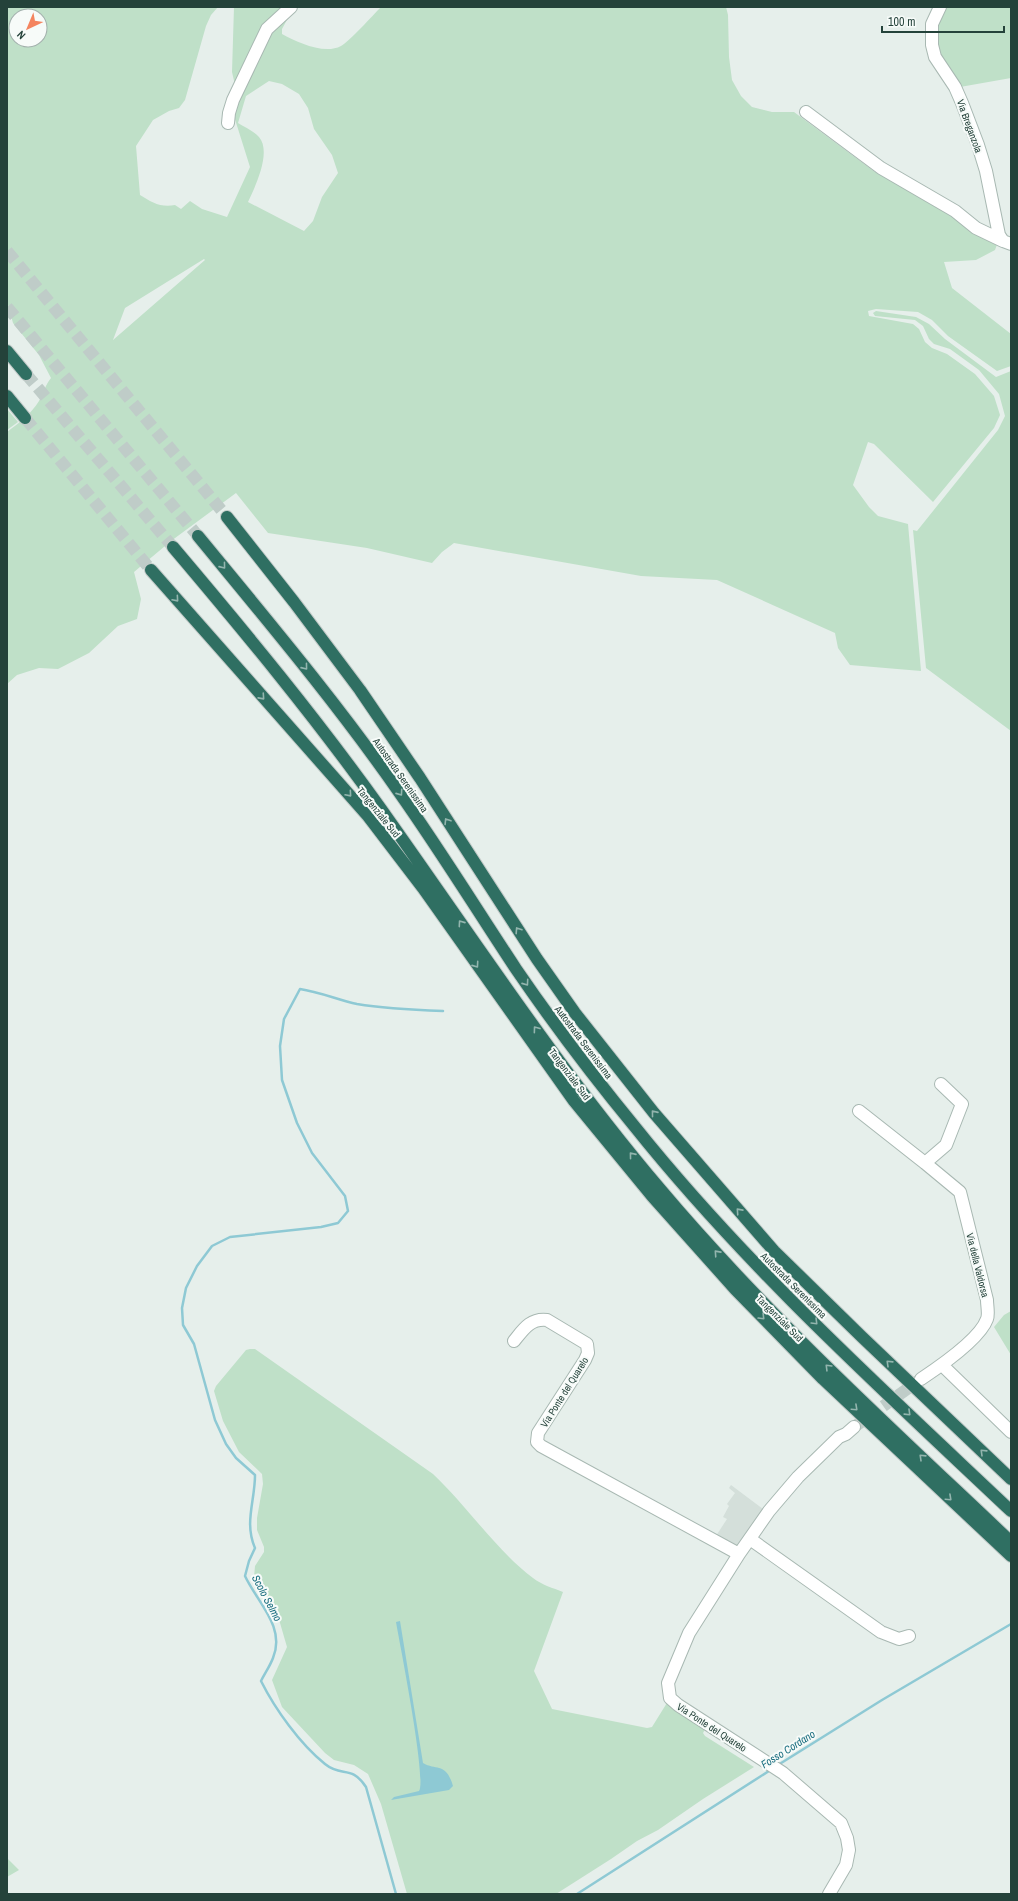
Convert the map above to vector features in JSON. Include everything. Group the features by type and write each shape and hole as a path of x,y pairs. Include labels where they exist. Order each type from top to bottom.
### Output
{"highway":[{"path":"7,351 26,374"},
{"path":"7,396 26,418"},
{"name":"Autostrada Serenissima","path":"227,517 294,602 360,690 420,778 537,959 575,1013 654,1114 774,1251 1011,1479"},
{"name":"Autostrada Serenissima","path":"198,536 338,708 400,793 518,972 556,1026 630,1122 675,1176 757,1265 1011,1511"},
{"name":"Tangenziale Sud","path":"172,547 252,641 327,735 583,1094 660,1189 743,1282 798,1338 1011,1542"},
{"name":"Tangenziale Sud","path":"151,570 368,816 422,888 574,1101 652,1196 735,1289 818,1373 1011,1556"}],"street":[{"path":"228,123 229,112 267,29 291,7"},
{"name":"Via Breganzola","path":"940,7 932,24 931,34 935,57 962,103 986,171 999,234 1007,243"},
{"path":"806,112 881,168 956,210 976,228 1007,243"},
{"path":"925,1163 946,1145 962,1104 941,1084"},
{"name":"Via della Valdorsa","path":"859,1111 960,1192 987,1300 988,1317 982,1330 942,1365"},
{"name":"Via Ponte del Quarelo","path":"514,1342 531,1323 541,1319 547,1320 587,1344 588,1353 585,1360 538,1433 538,1442 541,1446 739,1554"},
{"path":"921,1379 942,1365 1011,1432"},
{"name":"Via Ponte del Quarelo","path":"829,1894 846,1865 849,1850 842,1823 783,1773 678,1705 670,1698 668,1683 676,1660 689,1633 769,1510 798,1477 839,1437 846,1434 854,1427"},
{"path":"750,1539 881,1632 899,1639 909,1636"}],"shaded area":[{"path":"731,1485 763,1509 741,1548 714,1539 727,1519 723,1517 729,1506 727,1504 735,1493 729,1488"}],"green space":[{"path":"7,7 218,7 211,15 206,26 185,100 179,108 169,111 153,120 136,146 140,195 156,204 165,206 175,205 181,209 190,201 202,209 227,217 250,167 233,113 235,85 232,72 234,7 294,7 282,29 282,34 295,41 327,49 345,44 381,7 726,7 728,15 729,57 732,80 741,96 752,107 772,112 794,112 875,172 881,168 999,239 995,250 976,260 944,262 952,288 1011,334 1011,366 997,371 948,336 932,320 918,312 876,309 868,311 869,316 913,324 919,329 925,342 932,348 947,354 975,374 994,396 1000,415 994,428 933,502 874,444 868,442 853,485 869,507 878,516 908,524 921,671 850,665 838,648 835,633 717,580 641,576 454,543 442,552 432,563 367,548 268,533 236,493 171,541 134,572 141,599 137,619 118,626 89,653 58,669 39,668 17,675 7,684 7,432 29,414 39,401 47,383 51,378 39,355 13,323 7,301","holes":["269,81 282,84 299,94 308,108 314,129 332,155 338,173 322,197 313,221 304,231 248,202 261,170 264,151 263,143 257,135 238,123 246,96","204,259 205,260 113,340 125,308"]},
{"path":"943,7 1011,7 1011,78 960,87 939,54 936,28"},
{"path":"876,311 916,317 929,324 945,339 996,377 1011,371 1011,731 926,668 913,530 917,531 998,430 1005,416 999,394 979,370 950,349 934,344 929,339 923,326 915,320 875,316 873,313"},
{"path":"7,409 18,422 7,430"},
{"path":"1011,1311 1011,1355 994,1327 1004,1315"},
{"path":"255,1349 433,1474 519,1567 540,1583 563,1592 534,1671 552,1709 647,1728 652,1727 670,1698 708,1724 703,1733 705,1736 754,1767 556,1894 407,1894 381,1804 368,1774 354,1765 334,1760 325,1753 282,1707 272,1680 287,1647 278,1616 273,1605 257,1586 254,1577 255,1566 264,1552 264,1547 257,1530 257,1518 263,1484 262,1474 239,1452 223,1421 214,1391 216,1386 246,1350"},
{"path":"7,1858 19,1870 7,1877"}],"water":[{"path":"400,1621 423,1763 444,1770 450,1778 453,1786 449,1790 391,1800 394,1797 419,1791 420,1782 416,1739 396,1622"}],"waterway":[{"name":"Scolo Selmo","path":"396,1894 366,1787 356,1776 351,1773 331,1768 306,1747 273,1703 261,1681 273,1658 276,1647 276,1636 268,1615 245,1576 249,1561 255,1548 250,1530 255,1475 236,1458 226,1444 215,1420 194,1344 183,1325 182,1308 186,1288 197,1266 212,1246 230,1237 321,1227 338,1223 348,1211 345,1196 312,1153 297,1123 282,1080 280,1046 284,1019 300,989 368,1006 443,1011"},
{"name":"Fosso Cordano","path":"778,1765 882,1700 1011,1624"},
{"name":"Fosso Cordano","path":"577,1894 772,1769"}],"tunnel":[{"path":"7,251 227,517"},
{"path":"7,307 198,536"},
{"path":"26,374 173,547"},
{"path":"25,418 151,570"},
{"path":"854,1427 921,1379"}]}
